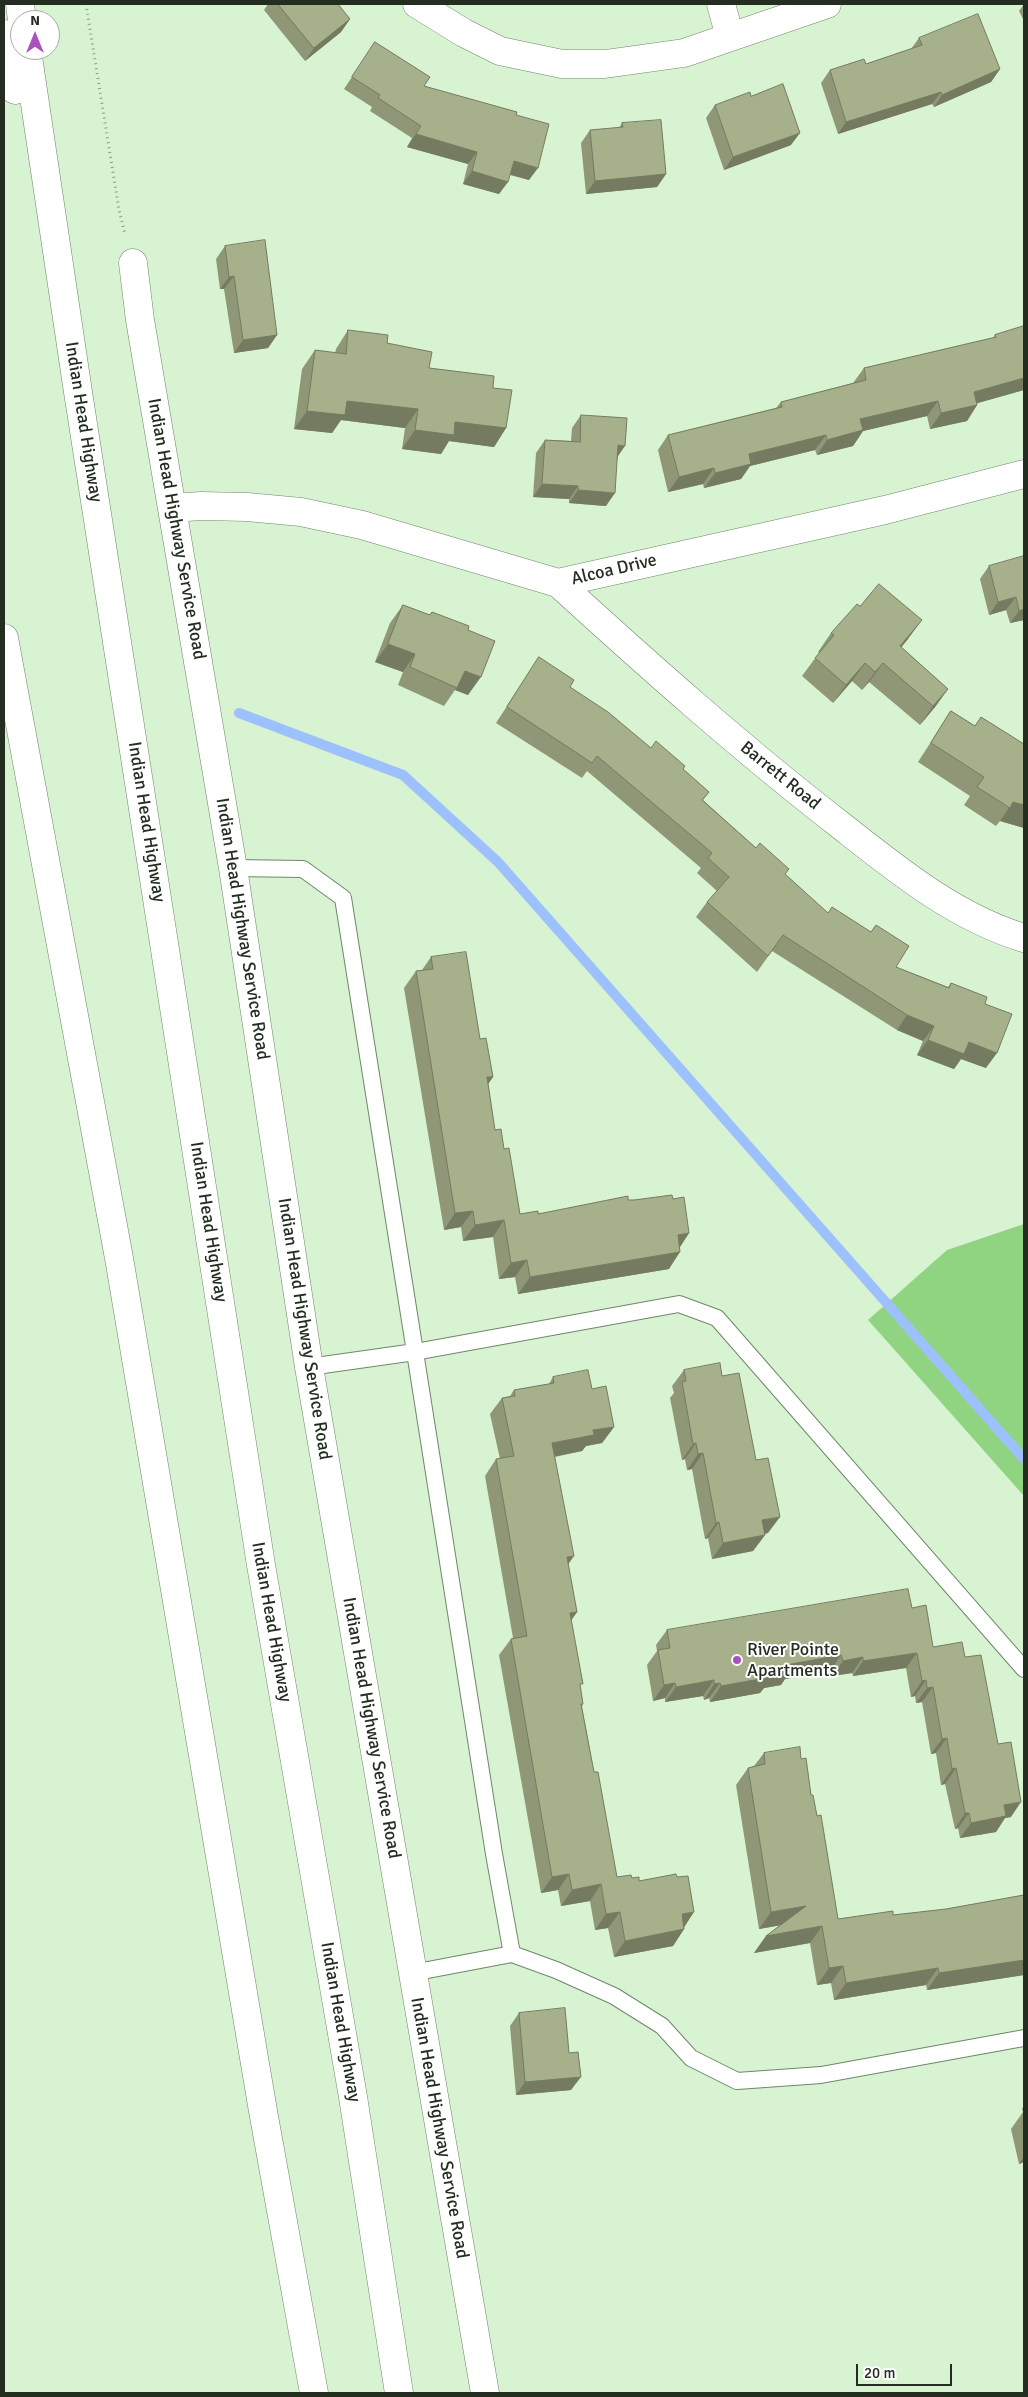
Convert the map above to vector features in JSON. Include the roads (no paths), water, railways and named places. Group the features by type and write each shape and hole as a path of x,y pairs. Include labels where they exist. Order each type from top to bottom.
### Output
{"main road":[{"path":"417,4 464,33 500,51 562,64 605,64 669,56 827,4"},
{"path":"721,4 730,37"},
{"path":"4,34 78,392"},
{"name":"Indian Head Highway","path":"28,60 78,392 261,1565 353,2097 399,2393"},
{"name":"Indian Head Highway Service Road","path":"133,263 140,320 233,868 309,1367 485,2393"},
{"name":"Alcoa Drive","path":"173,508 201,506 247,507 301,512 371,528 558,583 885,510 1024,474"},
{"name":"Barrett Road","path":"558,583 626,645 781,779 875,853 930,893 991,926 1024,938"},
{"path":"4,638 119,1258 263,2111 314,2393"}],"lane":[{"path":"233,868 303,869 343,898 494,1854 512,1954"},
{"path":"309,1367 415,1352 679,1304 717,1318 1024,1669"},
{"path":"412,1973 512,1954 556,1970 614,1996 662,2026 691,2058 738,2081 821,2075 1024,2038"}],"waterway":[{"path":"239,713 403,775 498,862 1024,1459"}],"place":[{"name":"River Pointe Apartments","path":"737,1660"}]}
